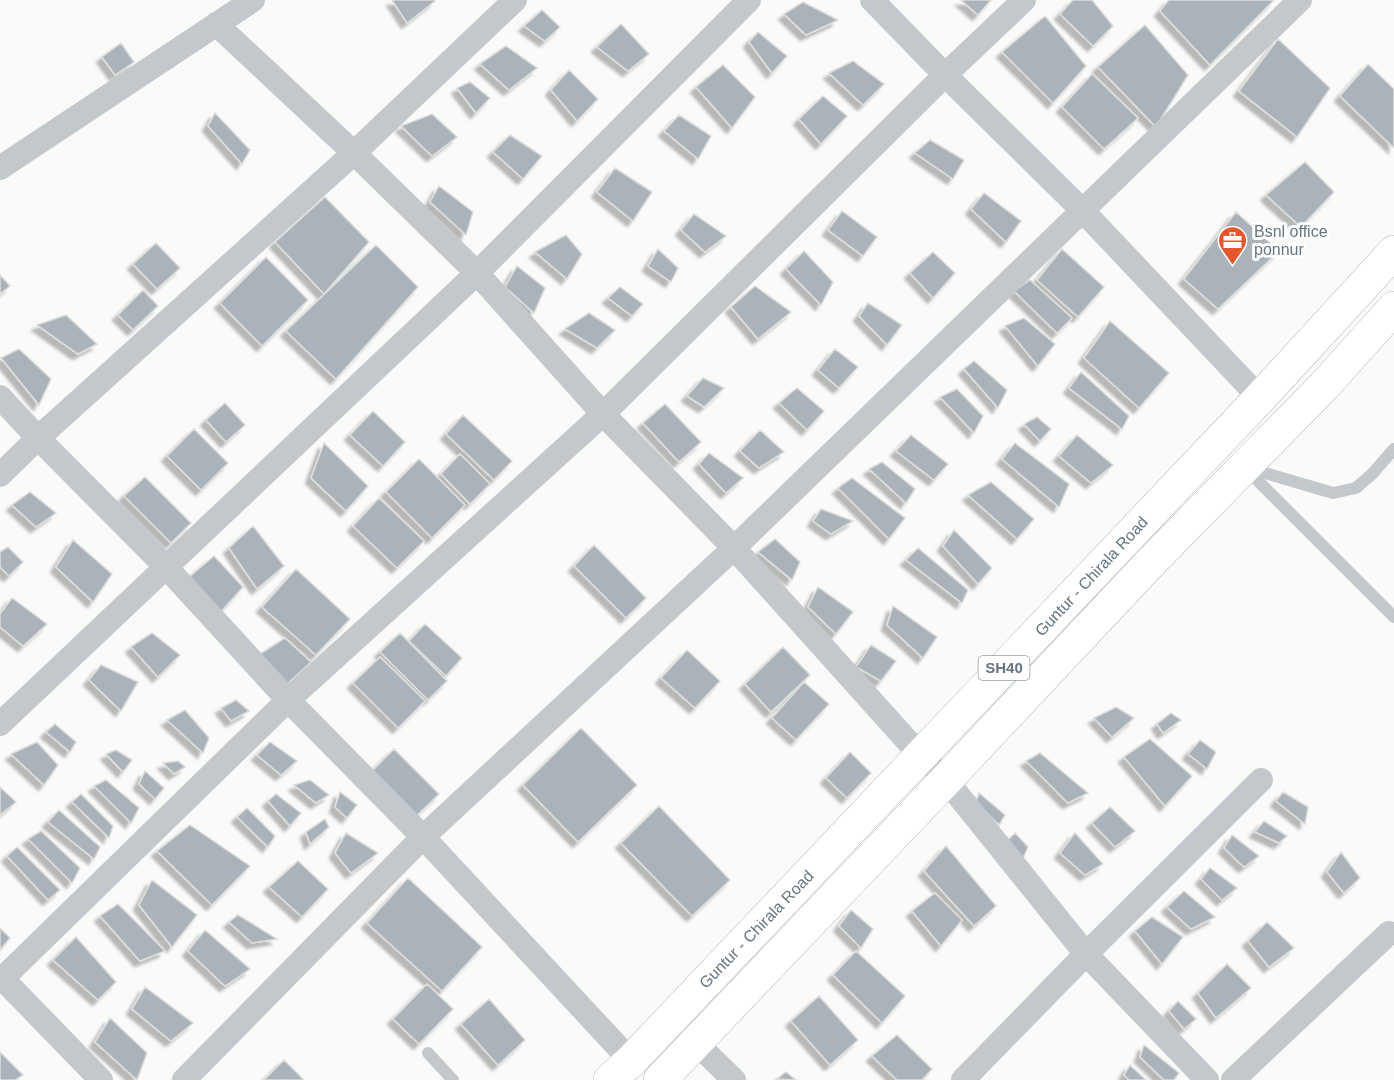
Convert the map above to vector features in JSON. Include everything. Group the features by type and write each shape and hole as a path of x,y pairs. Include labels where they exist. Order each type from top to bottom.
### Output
{"main road":[{"name":"Guntur - Chirala Road","path":"621,1070 1260,398 1394,252"},
{"name":"Guntur - Chirala Road","path":"660,1080 1151,562 1324,386 1394,308"}],"street":[{"path":"0,168 253,0"},
{"path":"0,476 38,438 354,153 516,0"},
{"path":"0,724 477,273 749,0"},
{"path":"872,0 1083,210 1260,398"},
{"path":"101,1080 1,979 288,700 603,414 945,75 1024,0"},
{"path":"184,1080 423,837 734,548 1300,0"},
{"path":"216,24 354,153 477,273 603,414 734,548 921,756 946,780 1086,954 1208,1080"},
{"path":"0,397 166,567 288,700 423,837 621,1070"},
{"path":"963,1080 1261,780"},
{"path":"1233,1080 1389,933"},
{"path":"696,1043 734,1080"}],"lane":[{"path":"1244,467 1333,493 1356,488 1394,449"},
{"path":"1244,467 1394,617"},
{"path":"428,1053 453,1080"}],"building":[{"path":"392,0 434,0 435,1 407,23"},
{"path":"961,0 991,0 978,15"},
{"path":"1073,0 1092,0 1113,26 1093,46 1060,14"},
{"path":"1169,0 1274,0 1210,65 1160,11"},
{"path":"803,2 838,20 806,35 784,14"},
{"path":"542,10 560,27 545,41 524,26"},
{"path":"1045,16 1086,66 1053,103 1002,52"},
{"path":"621,24 649,54 628,71 597,47"},
{"path":"1145,25 1188,75 1156,127 1098,67"},
{"path":"758,32 787,56 772,73 749,42"},
{"path":"1278,39 1330,88 1297,137 1239,91"},
{"path":"121,43 134,62 115,75 102,57"},
{"path":"506,46 537,68 509,90 480,64"},
{"path":"853,61 884,84 863,105 829,73"},
{"path":"1368,64 1394,89 1394,148 1340,96"},
{"path":"723,65 755,97 732,128 696,87"},
{"path":"569,70 598,99 577,121 551,90"},
{"path":"1092,74 1138,118 1104,149 1062,107"},
{"path":"470,82 490,98 476,113 457,88"},
{"path":"823,96 847,116 821,144 799,119"},
{"path":"215,113 250,150 242,164 208,126"},
{"path":"432,114 457,137 432,156 401,126"},
{"path":"679,115 711,136 698,159 664,131"},
{"path":"510,135 542,156 523,179 493,152"},
{"path":"930,140 964,160 953,179 915,153"},
{"path":"1305,162 1334,192 1301,227 1266,195"},
{"path":"615,168 652,192 633,221 597,192"},
{"path":"439,186 473,212 466,235 430,202"},
{"path":"984,193 1021,221 1006,242 971,209"},
{"path":"325,197 369,242 324,294 275,242"},
{"path":"842,211 877,237 863,256 828,230"},
{"path":"1236,212 1279,251 1218,309 1184,279"},
{"path":"694,214 726,236 705,252 681,230"},
{"path":"566,235 582,254 567,279 535,252"},
{"path":"156,243 180,268 157,289 133,264"},
{"path":"376,245 418,287 336,379 286,331"},
{"path":"658,249 678,268 671,282 648,266"},
{"path":"1062,249 1104,287 1078,317 1037,280"},
{"path":"804,251 833,282 821,305 786,269"},
{"path":"933,252 955,273 933,298 910,273"},
{"path":"266,257 308,300 262,346 220,303"},
{"path":"517,266 545,288 534,313 505,287"},
{"path":"0,275 10,286 0,294"},
{"path":"1030,280 1072,318 1057,333 1014,291"},
{"path":"755,286 791,312 758,339 731,307"},
{"path":"620,287 643,304 632,316 608,298"},
{"path":"143,290 158,306 133,330 118,315"},
{"path":"868,303 902,325 887,345 859,316"},
{"path":"589,313 615,330 597,348 565,329"},
{"path":"66,315 97,344 78,354 37,325"},
{"path":"1024,318 1055,344 1038,366 1005,326"},
{"path":"1110,321 1169,373 1139,408 1084,358"},
{"path":"19,349 51,379 39,405 1,358"},
{"path":"835,349 858,367 839,388 818,370"},
{"path":"974,361 1007,390 998,408 964,369"},
{"path":"1081,372 1129,416 1122,429 1069,388"},
{"path":"703,378 724,388 704,407 687,396"},
{"path":"797,388 824,411 807,430 779,403"},
{"path":"957,389 983,416 974,433 940,397"},
{"path":"225,403 245,425 226,442 206,420"},
{"path":"665,404 701,442 679,462 643,423"},
{"path":"373,411 405,442 383,466 350,435"},
{"path":"463,415 512,461 494,480 446,434"},
{"path":"1037,417 1051,429 1040,441 1024,424"},
{"path":"194,429 228,463 201,490 167,456"},
{"path":"760,430 784,452 759,468 740,451"},
{"path":"911,435 948,464 934,480 896,451"},
{"path":"1077,435 1113,465 1091,483 1059,456"},
{"path":"324,443 368,486 346,511 311,478"},
{"path":"1015,443 1069,484 1059,507 1002,459"},
{"path":"709,453 743,478 726,493 699,464"},
{"path":"460,454 490,484 470,504 441,474"},
{"path":"419,459 465,505 432,538 386,492"},
{"path":"882,462 915,489 906,503 869,469"},
{"path":"145,477 191,523 171,543 124,496"},
{"path":"852,478 905,518 889,539 838,488"},
{"path":"991,482 1034,519 1017,539 968,495"},
{"path":"30,492 56,513 36,527 12,505"},
{"path":"379,498 424,541 397,568 353,526"},
{"path":"821,509 853,521 831,534 813,521"},
{"path":"253,526 284,566 257,589 229,548"},
{"path":"954,530 992,568 978,584 943,546"},
{"path":"775,539 800,562 792,580 758,552"},
{"path":"73,540 112,574 93,602 56,567"},
{"path":"594,545 646,598 626,618 574,566"},
{"path":"8,547 23,562 9,576 0,567 0,552"},
{"path":"918,548 968,590 962,603 906,560"},
{"path":"214,556 243,587 218,615 187,579"},
{"path":"296,569 350,619 316,655 262,607"},
{"path":"818,587 853,612 836,634 808,607"},
{"path":"12,598 47,624 23,646 0,627 0,614"},
{"path":"893,606 937,637 923,658 887,625"},
{"path":"425,624 462,658 446,676 409,641"},
{"path":"152,633 180,655 158,677 131,647"},
{"path":"400,633 447,681 428,700 380,652"},
{"path":"285,638 311,662 286,685 257,656"},
{"path":"871,645 896,661 881,681 856,667"},
{"path":"783,647 810,675 771,712 745,684"},
{"path":"687,650 720,681 695,708 661,678"},
{"path":"380,657 425,701 398,728 353,683"},
{"path":"101,665 138,682 121,711 89,680"},
{"path":"804,682 829,704 796,740 772,718"},
{"path":"236,700 249,711 231,721 221,708"},
{"path":"1116,707 1134,718 1112,737 1094,718"},
{"path":"185,710 209,738 203,753 167,720"},
{"path":"1171,713 1181,720 1163,733 1157,724"},
{"path":"55,724 76,742 70,752 46,732"},
{"path":"581,728 637,785 578,842 523,785"},
{"path":"1150,739 1192,776 1165,806 1124,757"},
{"path":"1200,740 1216,752 1207,769 1188,754"},
{"path":"37,742 58,765 44,785 11,754"},
{"path":"270,742 297,761 281,775 257,755"},
{"path":"394,749 439,794 410,822 366,777"},
{"path":"116,750 132,760 123,772 106,754"},
{"path":"850,752 871,773 847,798 826,778"},
{"path":"1040,753 1088,793 1068,803 1026,761"},
{"path":"178,761 185,767 174,774 163,763"},
{"path":"145,771 164,788 155,799 139,784"},
{"path":"106,780 139,808 131,823 94,786"},
{"path":"310,780 329,795 316,803 294,785"},
{"path":"0,787 16,802 0,815"},
{"path":"340,792 357,805 347,818 335,807"},
{"path":"1283,792 1308,807 1305,824 1276,801"},
{"path":"979,793 1005,815 999,825 976,802"},
{"path":"81,794 113,826 109,838 72,802"},
{"path":"276,794 301,813 290,826 268,801"},
{"path":"659,806 730,880 692,916 621,843"},
{"path":"1110,807 1135,831 1115,847 1092,823"},
{"path":"247,808 275,836 268,847 237,817"},
{"path":"59,810 100,847 94,859 48,822"},
{"path":"325,819 329,827 310,844 306,832"},
{"path":"1264,821 1287,836 1279,843 1255,832"},
{"path":"190,825 250,866 212,905 157,851"},
{"path":"41,831 80,868 72,883 28,839"},
{"path":"346,833 378,853 351,873 335,853"},
{"path":"1015,833 1028,847 1023,858 1008,840"},
{"path":"1075,833 1103,864 1085,875 1060,853"},
{"path":"1232,835 1259,856 1244,867 1224,848"},
{"path":"946,846 996,906 974,926 924,871"},
{"path":"17,847 60,890 48,900 7,856"},
{"path":"1341,852 1360,878 1344,893 1327,872"},
{"path":"298,861 328,889 302,917 269,887"},
{"path":"1210,868 1237,888 1222,900 1201,879"},
{"path":"408,878 482,947 442,991 367,923"},
{"path":"152,880 197,915 172,947 139,905"},
{"path":"1184,891 1215,917 1191,929 1167,907"},
{"path":"935,893 962,920 941,946 912,911"},
{"path":"118,904 165,951 140,961 100,916"},
{"path":"851,910 873,929 861,948 839,926"},
{"path":"238,915 277,939 252,943 229,922"},
{"path":"1152,917 1183,937 1162,964 1135,931"},
{"path":"1267,922 1294,948 1269,967 1248,941"},
{"path":"0,928 10,938 0,950"},
{"path":"205,930 250,969 225,986 188,951"},
{"path":"76,937 116,982 98,1000 53,960"},
{"path":"856,951 905,996 882,1023 833,975"},
{"path":"1227,964 1251,988 1216,1018 1198,993"},
{"path":"427,984 453,1009 419,1044 393,1019"},
{"path":"145,987 193,1023 171,1041 132,1009"},
{"path":"819,996 858,1040 830,1065 791,1021"},
{"path":"489,999 525,1040 498,1065 461,1024"},
{"path":"1178,1001 1196,1019 1184,1029 1169,1011"},
{"path":"110,1018 147,1053 137,1080 95,1042"},
{"path":"897,1035 932,1069 922,1080 897,1080 872,1056"},
{"path":"1144,1045 1179,1073 1174,1080 1164,1080 1140,1057"},
{"path":"0,1052 23,1075 15,1080 0,1080"},
{"path":"284,1060 304,1080 264,1080"},
{"path":"1130,1065 1146,1080 1129,1080 1124,1075"},
{"path":"786,1072 796,1080 777,1079"}],"place":[{"name":"Bsnl office ponnur","path":"1233,266"}]}
